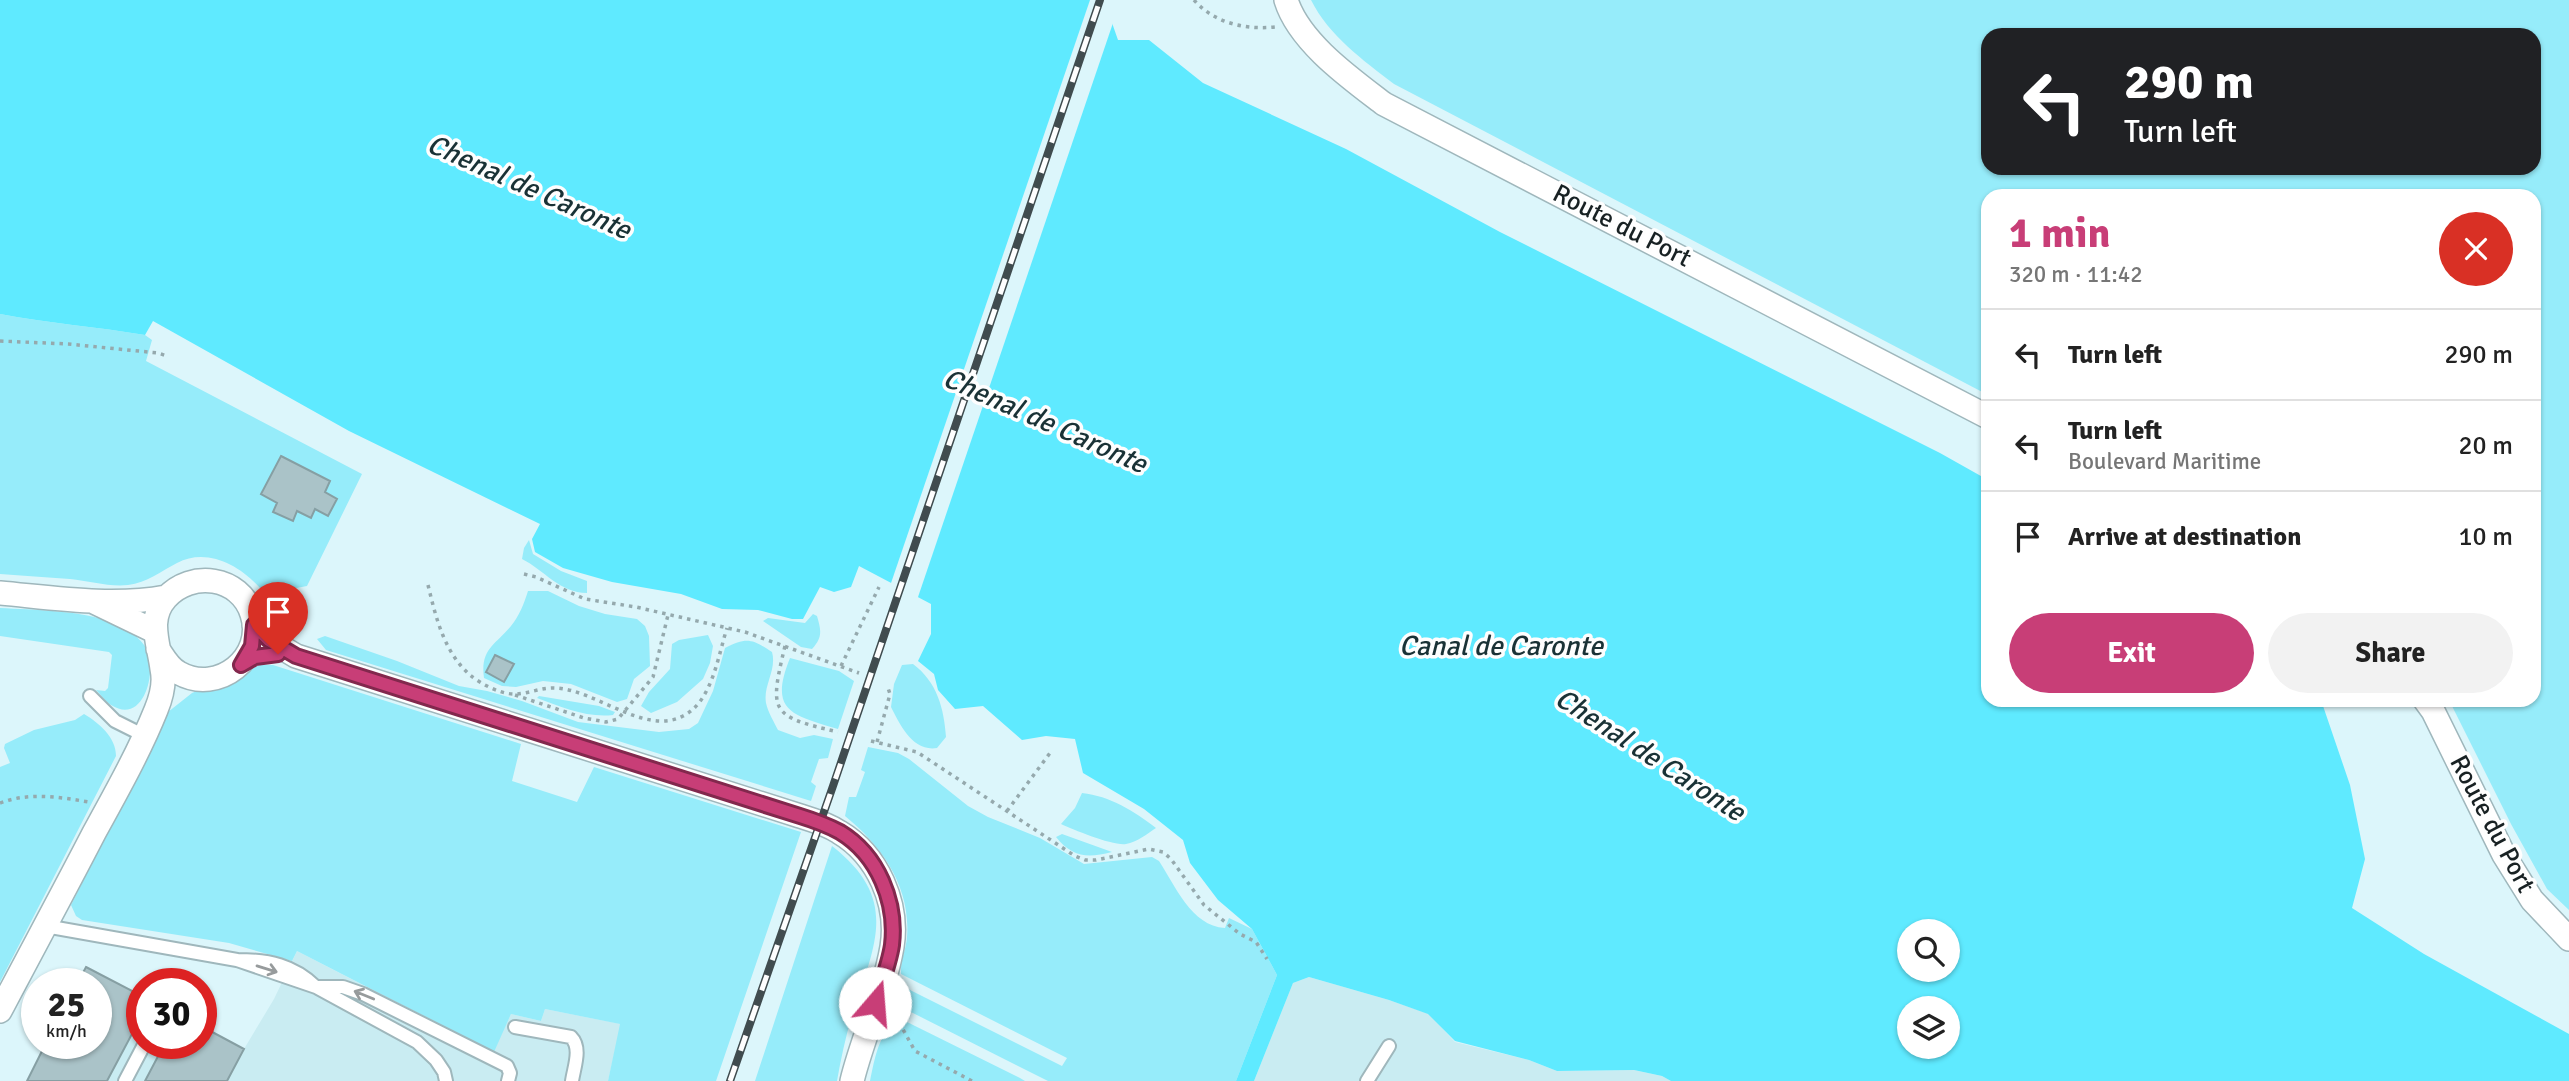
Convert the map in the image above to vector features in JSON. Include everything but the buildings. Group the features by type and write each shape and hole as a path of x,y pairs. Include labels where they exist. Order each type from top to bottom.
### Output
{"street":[{"name":"Route du Port","path":"1286,0 1311,41 1344,73 1384,104 1981,413"},
{"path":"0,593 94,602 143,601 166,597 184,584 203,580 218,582 234,589 245,600 252,613 252,646 241,665"},
{"path":"0,1011 157,709 163,671 156,640 156,617 166,597"},
{"path":"94,602 156,640 169,666 197,680"},
{"path":"254,625 269,640 296,656 811,820 841,833 856,845 883,882 893,922 892,946 852,1081"},
{"path":"157,709 181,689 197,680 219,678 265,654 296,656"},
{"name":"Route du Port","path":"2430,707 2504,855 2532,900 2569,939"}],"lane":[{"path":"90,696 115,721 144,735"},
{"path":"46,926 289,967 304,975 316,987 428,1050 446,1081"},
{"path":"316,987 343,987 388,1005 507,1066 509,1081"},
{"path":"399,1032 408,1016"},
{"path":"515,1027 571,1037 578,1049 572,1081"},
{"path":"1367,1081 1389,1046"},
{"path":"125,1081 137,1059"}],"path":[{"path":"1194,0 1216,18 1238,26 1262,28 1297,20"},
{"path":"0,341 68,344 167,356"},
{"path":"524,574 585,599 727,628 859,673"},
{"path":"428,585 439,628 455,659 472,677 497,690 559,711 606,722 618,719 626,712 653,677 668,614"},
{"path":"841,666 878,587"},
{"path":"513,694 557,688 647,719 667,722 685,716 698,705 707,690 727,628"},
{"path":"785,646 776,683 775,701 780,711 797,723 838,733"},
{"path":"877,742 890,694 888,688"},
{"path":"872,741 917,752 1085,860 1149,849 1163,852 1204,905 1224,922 1256,942 1267,959"},
{"path":"1007,811 1049,753"},
{"path":"0,803 15,797 33,796 90,802 107,809"},
{"path":"875,1003 899,1019 907,1040 915,1051 972,1081"}],"shaded area":[{"path":"1311,0 2569,0 2569,910 2547,889 2452,707 2541,707 2541,189 1981,189 1981,391 1394,84 1370,66 1327,25"},
{"path":"0,314 145,335 152,340 146,361 362,474 307,586 265,594 237,568 214,558 201,557 189,558 148,579 128,585 0,574"},
{"path":"529,540 533,554 561,571 587,581 587,593 560,585 522,559"},
{"path":"528,591 548,591 579,606 605,614 637,619 645,626 649,636 650,666 634,679 627,699 617,702 571,684 543,681 516,687 502,686 484,678 484,660 487,654 514,622"},
{"path":"0,608 87,615 113,623 132,634 144,645 150,659 149,682 140,702 132,708 122,710 109,704 96,690 105,691 108,688 112,655 109,652 0,636"},
{"path":"813,614 817,616 820,633 812,649 801,647 763,621 768,618 805,623"},
{"path":"708,635 713,646 703,679 677,702 651,713 641,706 649,692 670,669 672,644 679,640"},
{"path":"325,636 459,686 522,701 578,722 659,732 689,729 698,723 713,691 725,648 749,641 772,652 773,665 766,690 766,703 778,730 800,738 814,735 833,739 828,758 819,759 811,782 816,786 811,801 326,650 317,639"},
{"path":"790,658 839,671 854,681 838,729 797,715 784,701 782,690"},
{"path":"913,664 928,679 941,706 946,737 937,748 921,746 914,742 891,707 894,684 902,665"},
{"path":"260,665 273,665 521,744 512,781 577,802 594,767 801,832 716,1081 608,1081 620,1024 545,1009 541,1021 511,1014 494,1052 297,951 292,961 229,943 82,920 76,916 71,905 168,712 192,693"},
{"path":"539,696 599,706 615,712 613,715 603,716 584,713 537,698"},
{"path":"84,714 101,726 110,737 116,756 0,982 0,767 10,763 5,744 34,730 75,720"},
{"path":"868,747 898,753 968,806 1040,838 1084,864 1152,857 1159,861 1185,903 1203,920 1213,926 1225,928 1229,918 1252,929 1277,975 1236,1081 1048,1081 901,1007 902,986 1062,1066 1067,1058 901,974 907,919 899,885 882,854 845,816 849,797 856,797 865,772 861,770"},
{"path":"1082,793 1121,805 1156,828 1134,842 1120,844 1061,824 1075,808"},
{"path":"1062,834 1112,852 1096,855 1075,853 1056,837"},
{"path":"832,846 853,866 867,885 874,904 876,923 869,965 848,1029 837,1081 755,1081"},
{"path":"297,951 493,1052 511,1014 541,1021 545,1009 621,1024 608,1081 27,1081 38,1059 112,1059 112,980 126,988 126,1059 217,1059 217,1035 244,1049 274,999"},
{"path":"1309,977 1429,1014 1455,1042 1529,1060 1557,1071 1634,1070 1662,1076 1671,1081 1254,1081 1293,983"},
{"path":"905,1021 1025,1081 870,1081 876,1053 884,1036 896,1024"}],"water":[{"name":"Canal de Caronte","path":"0,0 1110,0 1111,20 1118,40 1149,40 1203,83 1346,149 1500,232 1981,476 1981,707 2323,707 2350,785 2365,859 2352,908 2424,954 2569,1034 2569,1081 1671,1081 1662,1076 1634,1070 1557,1071 1529,1060 1455,1041 1428,1014 1309,977 1293,983 1254,1081 1236,1081 1277,975 1252,929 1218,900 1190,863 1183,840 1144,809 1083,773 1075,739 1046,736 1022,740 983,706 955,709 938,690 934,674 918,661 931,634 931,604 859,566 851,587 834,592 820,587 803,619 792,619 758,610 722,609 681,594 612,582 563,568 535,552 532,539 540,524 349,431 153,321 145,335 0,314"}],"pier":[{"path":"1090,0 1114,0 1114,20 917,600 890,586"}],"railway":[{"path":"730,1081 1100,0"}],"route":[{"path":"278,654 265,654 241,665 252,646 254,625 269,640 296,656 822,823 841,833 856,845 871,863 889,898 893,922 892,946 875,1003"}],"water label":[{"name":"Chenal de Caronte","path":"529,187"},
{"name":"Chenal de Caronte","path":"1045,421"},
{"name":"Chenal de Caronte","path":"1650,755"}]}
